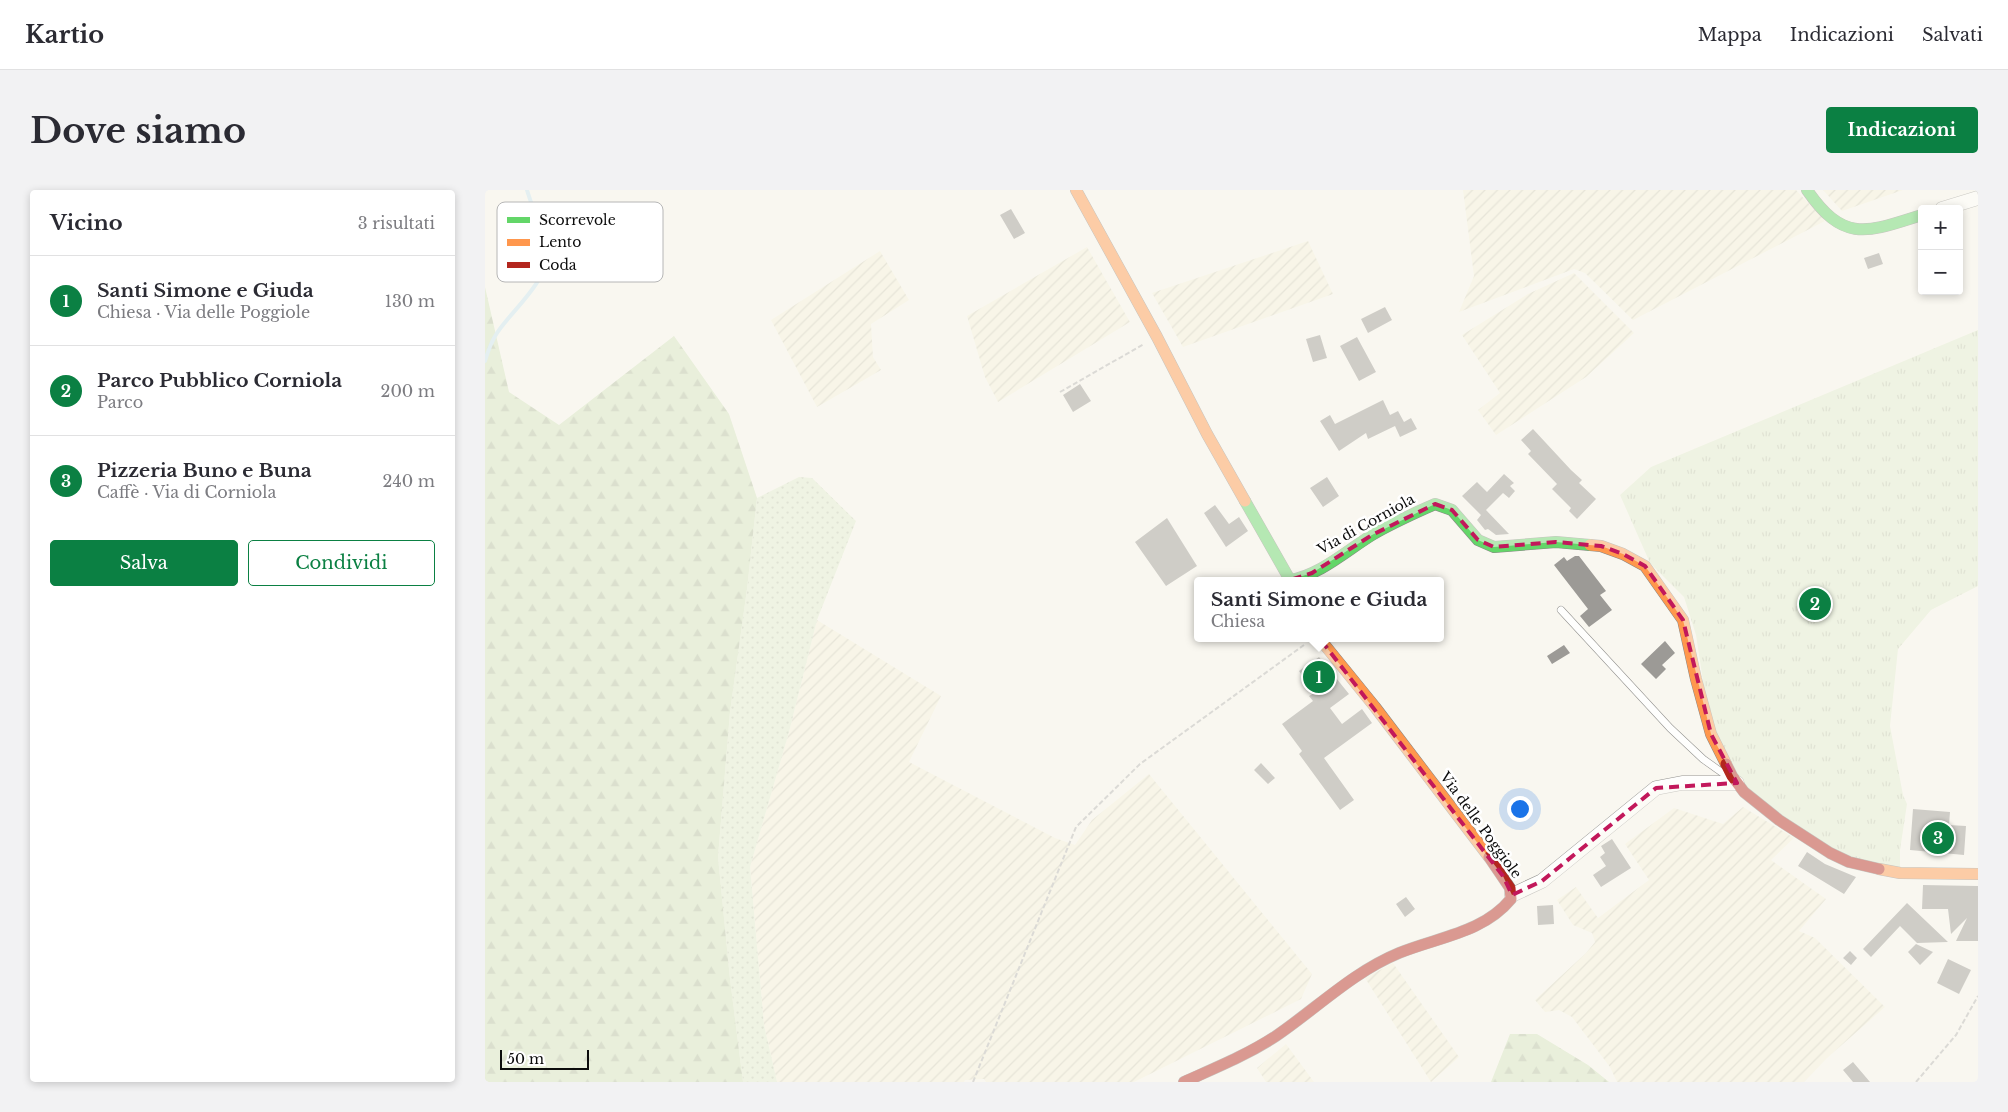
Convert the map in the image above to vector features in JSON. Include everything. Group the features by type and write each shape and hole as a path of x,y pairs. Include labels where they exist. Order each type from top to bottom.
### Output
{"street":[{"name":"Via di Corniola","path":"1076,190 1157,337 1207,434 1289,577"},
{"path":"1807,190 1820,209 1855,230 1871,230 1918,216"},
{"path":"1955,205 1978,198"},
{"name":"Via di Corniola","path":"1303,577 1381,530 1435,504 1452,510 1478,540 1494,547 1555,542 1601,546 1623,554 1645,566 1683,620 1711,734 1737,783 1744,792 1779,820 1831,853 1849,862 1900,873 1978,874"},
{"name":"Via delle Poggiole","path":"1184,1082 1237,1059 1269,1041 1335,990 1373,965 1399,953 1483,923 1504,908 1511,899 1510,888 1503,876 1375,707 1322,642"},
{"path":"1512,895 1542,881 1656,788 1682,783 1737,783"}],"lane":[{"path":"1561,610 1670,728 1703,759 1737,783"}],"path":[{"path":"1060,392 1157,337"},
{"path":"973,1082 1076,827 1140,764 1305,644"},
{"path":"1916,1082 1956,1034 1978,996"}],"highlighted area":[{"path":"1435,504 1452,510 1478,540 1494,547 1556,542 1601,546 1623,554 1645,566 1683,620 1711,734 1737,783 1656,788 1542,881 1512,895 1503,876 1317,635 1290,580 1312,573 1372,535"}],"shaded area":[{"path":"1463,190 1796,190 1825,221 1633,320 1585,273 1574,269 1459,312 1474,276"},
{"path":"1823,190 1903,190 1842,211"},
{"path":"1308,241 1333,294 1183,347 1152,293"},
{"path":"1087,247 1130,322 998,402 985,377 967,316"},
{"path":"880,251 909,300 871,324 873,357 881,370 817,407 771,320"},
{"path":"1574,273 1634,333 1586,377 1496,435 1478,410 1500,393 1462,335 1528,294"},
{"path":"817,620 941,696 909,762 1055,838 1075,845 1092,820 1149,774 1312,974 1301,999 1134,1082 986,1082 984,1079 965,1080 964,1082 777,1082 764,1025 750,867 789,732"},
{"path":"1743,807 1794,838 1771,860 1826,899 1799,931 1815,938 1885,1007 1827,1058 1804,1082 1617,1082 1610,1067 1572,1017 1559,1010 1545,1012 1535,1000 1586,953 1595,942 1592,933 1573,925 1557,900 1576,887 1598,918 1649,880 1625,844 1674,808 1723,824"},
{"path":"1393,963 1459,1057 1431,1082 1365,978"},
{"path":"1286,1044 1314,1082 1266,1082 1257,1068"}],"green space":[{"path":"485,287 509,392 559,425 674,336 729,414 757,498 730,712 718,857 730,979 743,1082 485,1082"},
{"path":"1978,330 1978,586 1931,610 1898,649 1890,726 1903,795 1907,804 1900,850 1900,873 1849,862 1737,783 1711,734 1696,635 1684,597 1650,563 1620,495 1651,467"},
{"path":"799,477 812,478 856,521 817,620 789,732 750,867 764,1025 777,1082 743,1082 730,979 718,857 730,712 757,498"},
{"path":"1510,1034 1537,1034 1588,1065 1609,1082 1491,1082"}],"building":[{"path":"1011,209 1025,233 1014,239 1000,215"},
{"path":"1879,253 1883,264 1868,269 1864,258"},
{"path":"1385,307 1392,320 1368,333 1361,319"},
{"path":"1320,335 1327,358 1313,362 1306,339"},
{"path":"1357,337 1376,372 1359,381 1340,346"},
{"path":"1080,384 1091,401 1073,412 1063,395"},
{"path":"1383,400 1390,415 1398,411 1404,422 1411,418 1417,429 1400,437 1395,426 1368,439 1366,433 1339,451 1320,421 1330,415 1335,424"},
{"path":"1533,429 1582,480 1579,483 1596,499 1577,519 1569,511 1571,508 1552,489 1557,484 1528,454 1531,451 1521,440"},
{"path":"1504,474 1514,483 1510,486 1515,491 1509,498 1503,493 1486,510 1509,534 1496,535 1488,529 1485,530 1477,520 1481,515 1462,496 1477,482 1487,492"},
{"path":"1327,477 1339,496 1323,507 1310,488"},
{"path":"1215,505 1229,524 1239,517 1248,531 1226,547 1204,513"},
{"path":"1167,518 1197,566 1166,586 1135,542"},
{"path":"1575,556 1579,556 1606,591 1600,595 1612,610 1589,627 1580,616 1588,609 1554,565 1564,557 1567,561"},
{"path":"1665,641 1675,653 1662,665 1666,669 1656,679 1641,664"},
{"path":"1564,645 1570,653 1552,664 1547,656"},
{"path":"1319,657 1349,694 1330,708 1342,724 1362,709 1372,723 1324,758 1354,800 1340,810 1299,754 1302,751 1282,724 1313,701 1309,696 1314,693 1299,671"},
{"path":"1261,763 1275,778 1268,784 1254,770"},
{"path":"1913,809 1950,812 1949,825 1966,826 1964,855 1910,850"},
{"path":"1612,839 1631,868 1601,887 1593,875 1606,866 1600,857 1605,853 1601,846"},
{"path":"1807,852 1825,864 1856,877 1844,894 1798,866"},
{"path":"1923,885 1978,886 1978,941 1956,941 1967,918 1951,934 1948,909 1922,909"},
{"path":"1406,897 1415,909 1405,917 1396,904"},
{"path":"1907,903 1948,942 1917,943 1900,926 1871,957 1863,949"},
{"path":"1553,905 1554,924 1538,925 1537,906"},
{"path":"1916,944 1933,952 1920,965 1908,952"},
{"path":"1850,951 1857,958 1851,965 1843,958"},
{"path":"1948,959 1971,970 1959,994 1937,983"},
{"path":"1853,1062 1870,1082 1853,1082 1843,1070"}],"waterway":[{"path":"527,190 531,202"},
{"path":"485,361 495,336 538,282"}],"traffic: fast":[{"path":"1807,190 1820,207 1833,219 1845,226 1858,229 1872,229 1918,216"},
{"path":"1245,501 1288,577"},
{"path":"1301,577 1333,562 1362,541 1380,531 1435,504 1452,510 1478,540 1494,547 1556,542 1590,545"}],"traffic: slow":[{"path":"1076,190 1245,501"},
{"path":"1590,545 1601,546 1623,554 1645,566 1683,620 1711,734 1726,764"},
{"path":"1322,642 1375,707 1489,857"},
{"path":"1879,869 1900,873 1978,874"}],"traffic: jam":[{"path":"1726,764 1744,792 1779,820 1830,853 1849,862 1879,869"},
{"path":"1184,1082 1265,1043 1351,980 1382,961 1414,947 1459,933 1487,920 1511,899 1510,888 1489,857"}],"place":[{"name":"Parco Pubblico Corniola","path":"1815,604"},
{"name":"Santi Simone e Giuda","path":"1319,677"},
{"name":"Pizzeria Buno e Buna","path":"1938,838"}]}
